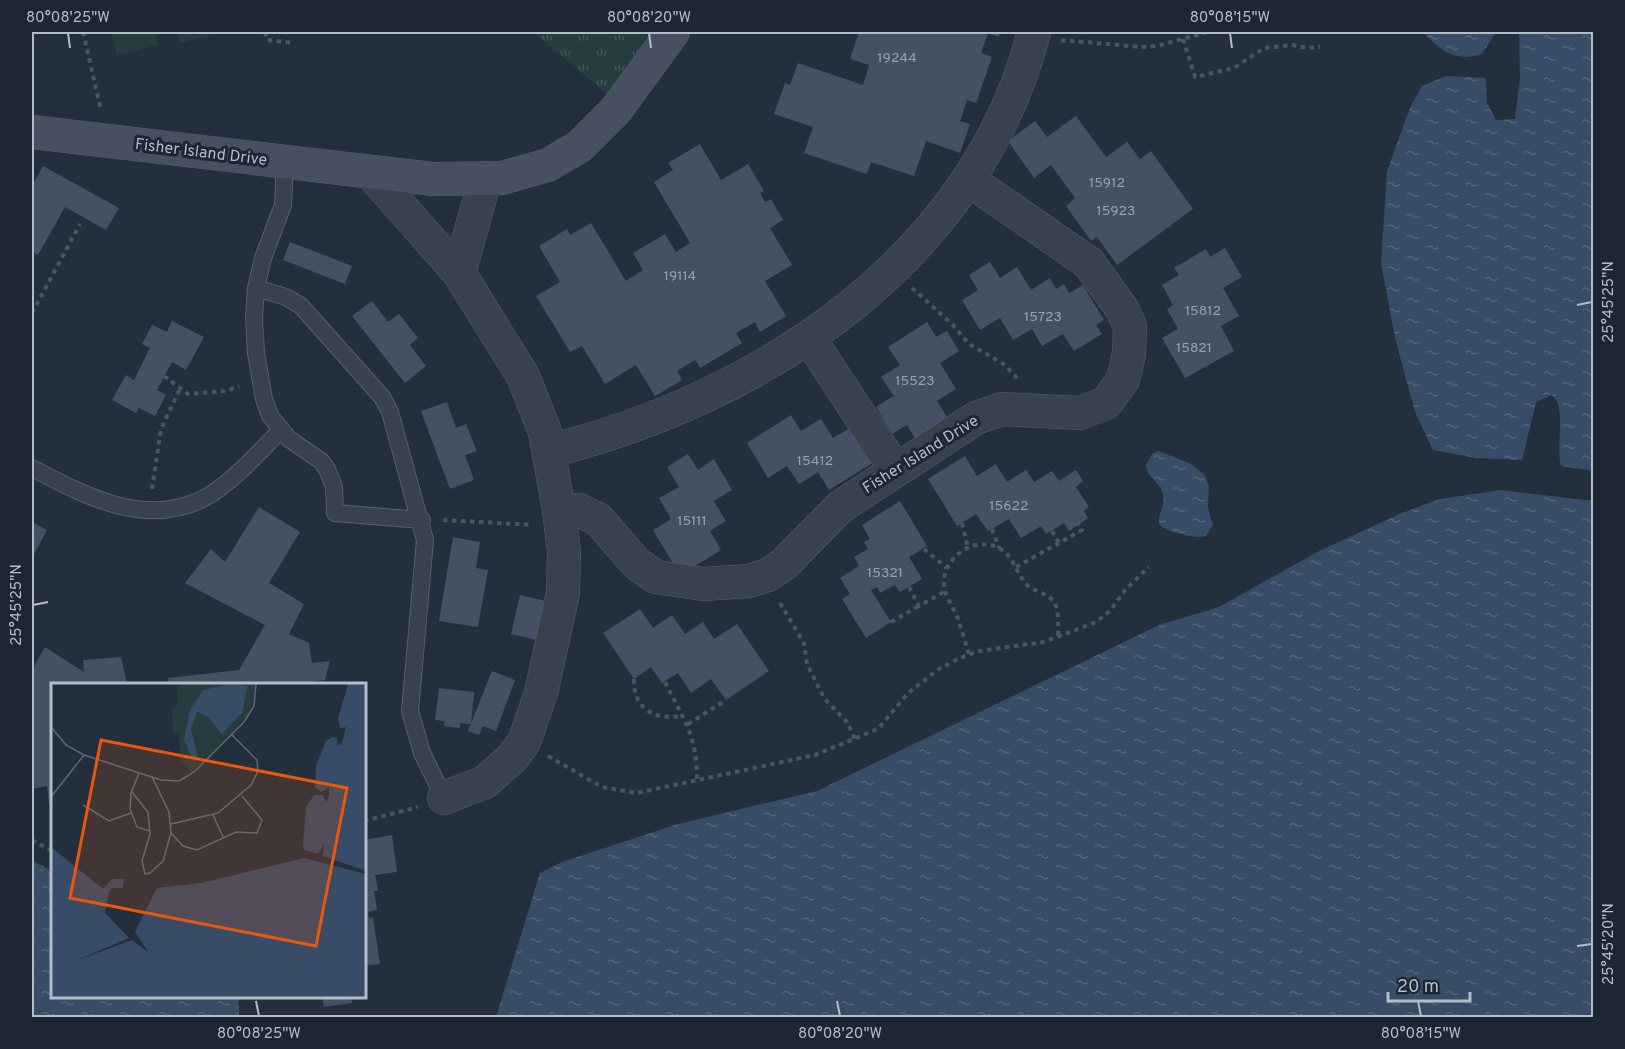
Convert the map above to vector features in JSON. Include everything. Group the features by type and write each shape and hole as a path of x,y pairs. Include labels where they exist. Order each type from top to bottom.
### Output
{"street":[{"name":"Fisher Island Drive","path":"32,132 433,179 485,180 534,170 580,146 616,110 673,32"},
{"path":"549,451 607,435 651,419 747,373 809,338 835,320 892,270 969,180 1001,126 1019,83 1034,34"},
{"path":"370,172 459,273 523,376 539,414 549,451 560,518 564,573 560,614 541,693 524,742 512,758 485,782 444,798"},
{"path":"459,273 485,180"},
{"name":"Fisher Island Drive","path":"560,518 578,510 593,516 636,563 665,579 720,584 749,581 768,575 791,558 840,507 976,418 1002,409 1080,413 1106,403 1119,388 1126,372 1130,326 1122,309 1089,263 969,180"},
{"path":"809,338 895,470"}],"lane":[{"path":"285,163 283,205 262,258 256,288 254,336 259,377 267,407 280,431 327,469 334,487 335,513 422,520"},
{"path":"256,288 286,297 301,306 382,397 390,412 422,520 425,550 410,711 422,753 444,798"},
{"path":"32,468 101,502 150,510 182,506 211,494 234,477 280,431"}],"path":[{"path":"83,32 103,119"},
{"path":"265,32 267,40 294,43"},
{"path":"1034,34 1141,47 1208,32"},
{"path":"1183,39 1195,77 1234,68 1264,48 1293,45 1306,48 1320,46"},
{"path":"32,313 80,224"},
{"path":"892,270 952,324 969,344 1012,371 1022,389 1023,410"},
{"path":"164,376 188,393 227,391 259,377"},
{"path":"150,510 161,429 180,389"},
{"path":"422,520 560,518"},
{"path":"962,523 968,548"},
{"path":"1016,567 1082,530 1078,524"},
{"path":"992,529 999,548 1016,567 1026,584 1053,602 1057,614 1058,638"},
{"path":"1052,531 1059,543"},
{"path":"969,654 959,620 945,591 946,568 957,555 968,548 985,545 999,548"},
{"path":"924,549 946,568"},
{"path":"524,742 614,791 637,793 801,759 872,733 884,723 900,701 917,685 945,665 969,654 1058,638 1104,617 1126,589 1149,567"},
{"path":"768,575 776,595 804,643 807,664 824,698 841,715 855,739"},
{"path":"909,587 919,606"},
{"path":"891,622 945,591"},
{"path":"633,679 633,691 644,708 658,717 683,716"},
{"path":"666,682 688,724 695,748 697,782"},
{"path":"688,724 726,700"},
{"path":"366,820 444,798"},
{"path":"32,840 51,850"},
{"path":"32,865 51,875"},
{"path":"237,998 237,1017"}],"green space":[{"path":"111,32 155,32 158,45 117,55"},
{"path":"177,32 221,32 222,33 180,43"},
{"path":"533,32 660,32 613,99"}],"water":[{"path":"1423,32 1496,32 1482,54 1464,57 1443,50"},
{"path":"1519,32 1593,32 1593,471 1561,466 1559,407 1551,395 1536,402 1522,460 1476,458 1433,450 1415,412 1395,338 1381,263 1387,171 1410,108 1422,86 1446,76 1486,78 1487,103 1496,120 1515,119 1520,78"},
{"path":"1159,451 1191,464 1204,474 1209,486 1208,508 1213,525 1206,536 1195,537 1181,534 1167,530 1159,524 1164,501 1163,494 1146,465 1152,454"},
{"path":"1501,490 1593,501 1593,1017 496,1017 540,873 562,862 678,824 817,791 1159,625 1219,607 1319,551 1402,513 1440,499"},
{"path":"32,860 51,870 51,998 238,998 239,1017 32,1017"}],"building":[{"path":"859,32 1000,32 999,37 988,33 981,53 992,57 976,103 967,100 960,121 970,124 960,153 926,141 914,176 871,162 867,174 804,153 813,127 774,114 785,83 790,85 798,63 863,85 869,65 850,59"},
{"path":"1076,116 1106,157 1127,142 1140,159 1151,151 1193,209 1117,265 1097,237 1091,241 1066,206 1075,198 1051,165 1034,178 1008,141 1035,121 1047,137"},
{"path":"700,144 721,180 748,164 764,191 760,193 765,202 771,199 783,220 770,228 792,265 765,281 786,316 760,332 755,322 736,333 742,343 700,368 695,360 677,371 682,380 655,396 636,365 605,384 582,346 570,352 536,296 560,282 539,246 567,229 570,235 591,223 626,281 643,270 633,253 665,234 676,252 690,243 654,182 673,170 668,163"},
{"path":"43,166 119,208 106,230 65,207 38,255 32,252 32,186"},
{"path":"290,242 352,266 345,284 283,260"},
{"path":"1225,248 1242,277 1223,288 1239,316 1221,326 1234,351 1185,378 1162,338 1178,329 1167,309 1173,305 1162,285 1179,275 1174,268 1206,249 1210,257"},
{"path":"990,262 1000,278 1017,267 1031,290 1050,278 1056,289 1064,284 1069,293 1083,285 1104,320 1096,325 1102,334 1074,351 1063,334 1042,346 1032,329 1013,340 1000,318 980,330 962,300 978,290 969,275"},
{"path":"372,301 388,322 399,314 418,338 410,345 426,366 405,383 352,316"},
{"path":"172,321 204,337 186,370 172,362 157,390 166,395 155,416 139,408 136,413 112,400 126,375 134,380 150,348 142,344 152,325 167,332"},
{"path":"927,322 936,337 947,331 959,351 940,363 956,389 937,401 951,423 918,443 907,425 892,434 876,407 894,396 881,377 900,365 888,347"},
{"path":"447,402 456,428 466,424 477,451 465,455 474,480 450,489 421,411"},
{"path":"791,415 801,431 821,419 833,438 852,427 874,462 829,490 818,472 799,484 787,466 768,478 747,443"},
{"path":"688,454 698,470 714,459 732,490 714,501 726,521 710,531 721,550 680,575 653,530 671,519 659,498 679,487 667,467"},
{"path":"965,456 977,476 996,464 1007,482 1026,470 1034,482 1052,471 1059,481 1076,470 1083,481 1076,487 1089,507 1084,511 1088,518 1069,531 1064,523 1046,534 1041,526 1021,538 1009,519 988,531 976,514 957,526 928,479"},
{"path":"900,501 927,546 909,557 922,579 900,592 895,585 880,593 877,587 871,590 891,622 866,638 842,599 850,594 840,578 859,566 854,557 868,549 864,542 870,539 862,525"},
{"path":"259,507 300,532 269,583 304,604 289,634 309,643 312,663 330,661 325,680 300,683 169,683 168,678 239,670 265,625 185,583 211,549 225,562"},
{"path":"32,522 47,530 32,558"},
{"path":"453,537 480,542 476,568 488,570 478,627 439,621"},
{"path":"520,595 550,602 541,641 511,634"},
{"path":"640,609 653,628 672,615 685,634 703,622 714,639 737,624 769,671 726,700 711,679 691,693 678,673 662,683 651,667 634,679 603,633"},
{"path":"45,647 84,672 83,660 121,657 127,683 51,683 51,802 49,803 47,786 32,789 32,670"},
{"path":"492,671 515,680 496,731 483,726 479,735 468,731"},
{"path":"439,688 474,692 471,724 460,723 460,728 444,726 445,721 435,720"},
{"path":"392,835 397,872 375,875 378,891 374,891 377,910 368,912 369,918 373,917 380,964 366,966 366,840"},
{"path":"322,998 351,998 352,1003 324,1007"}]}
